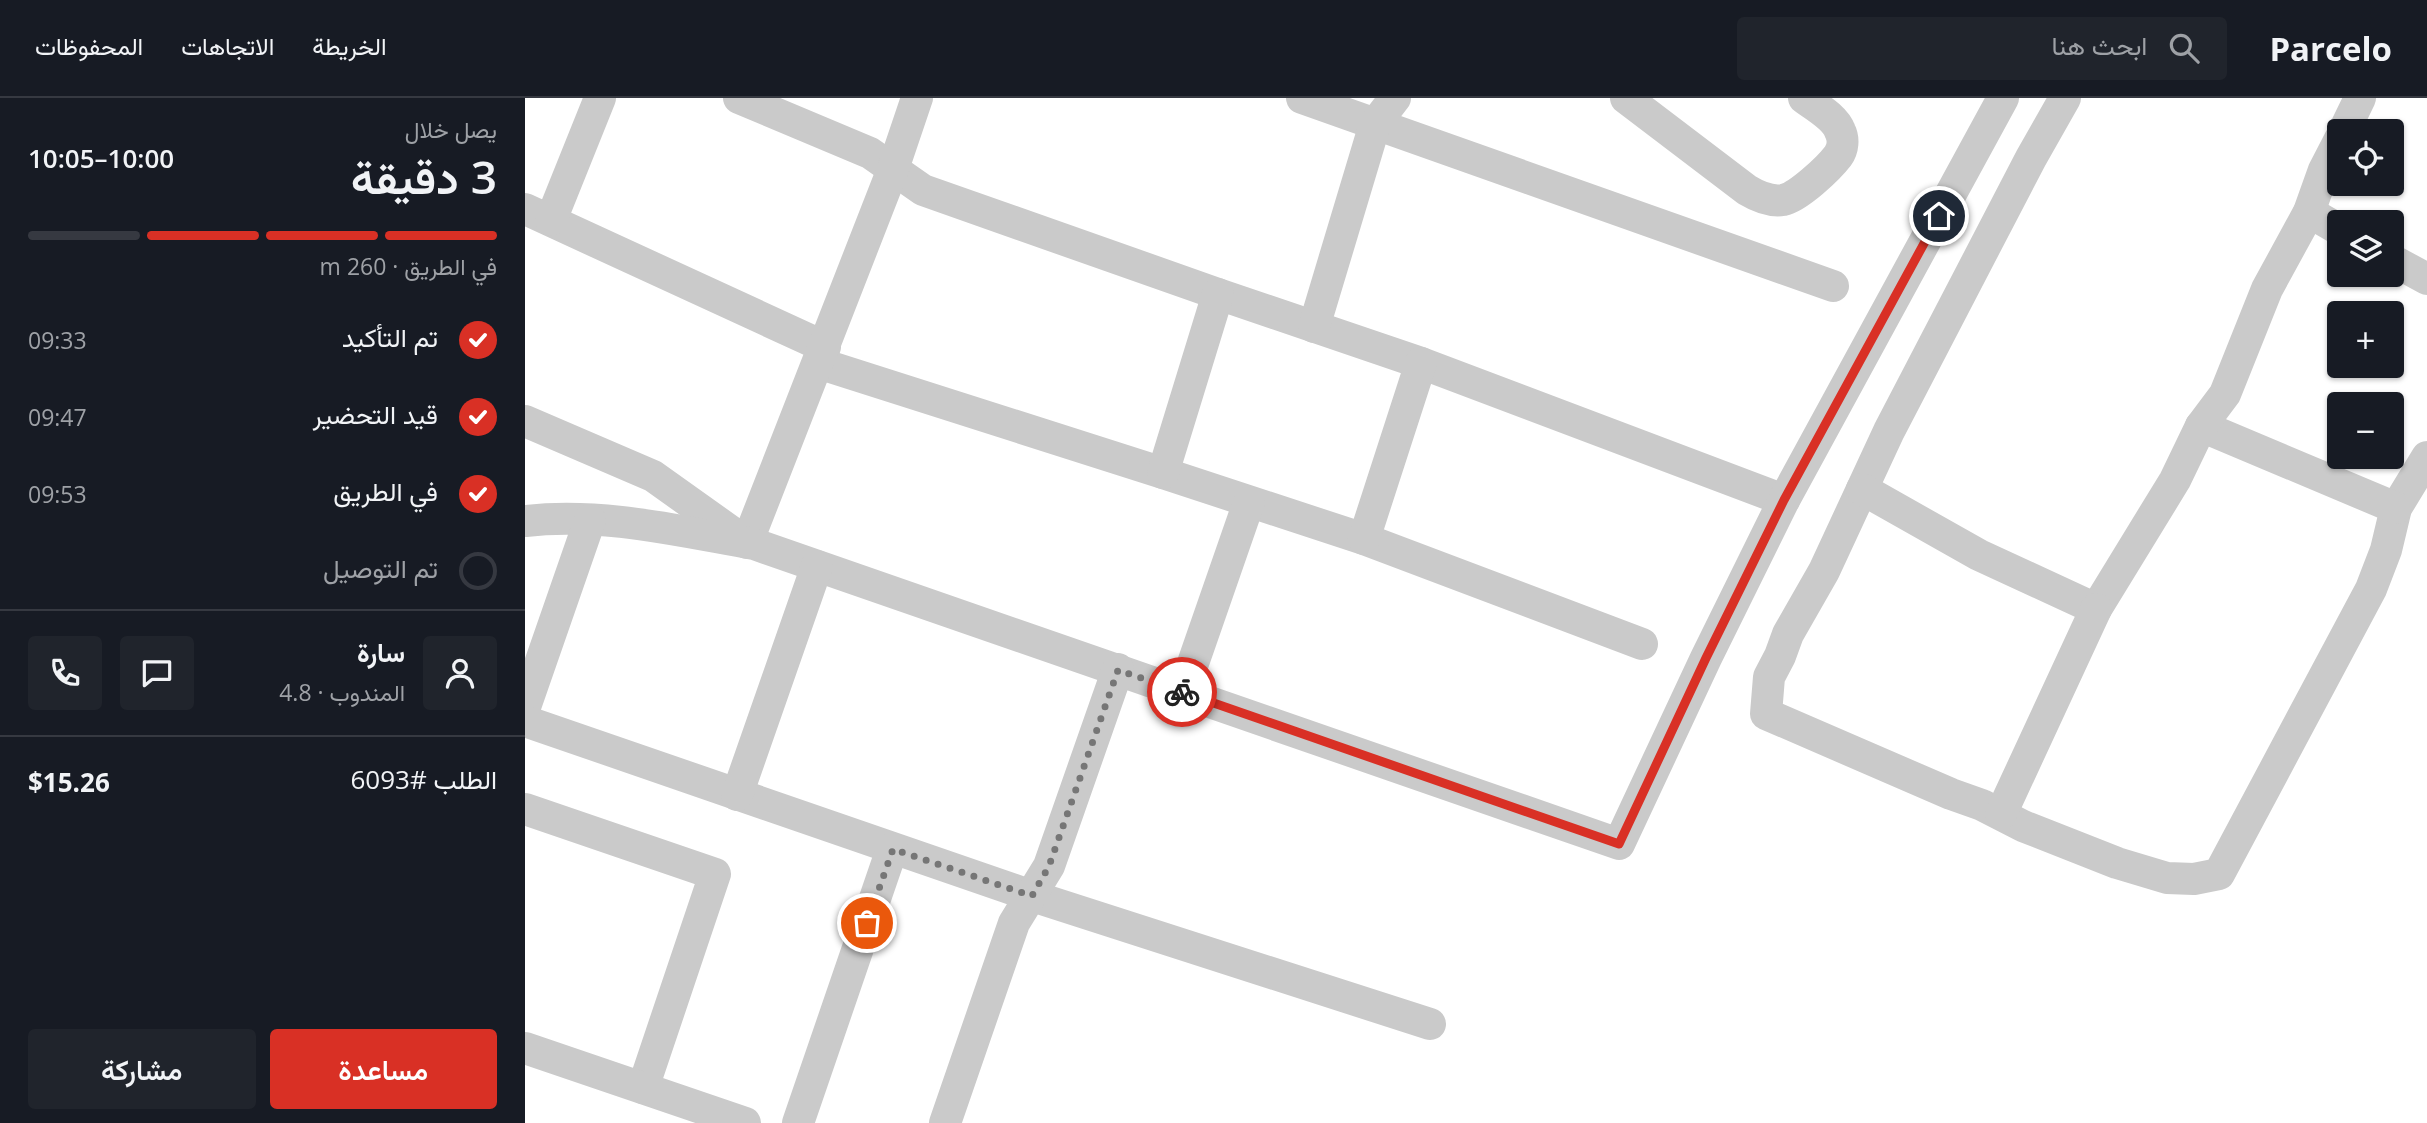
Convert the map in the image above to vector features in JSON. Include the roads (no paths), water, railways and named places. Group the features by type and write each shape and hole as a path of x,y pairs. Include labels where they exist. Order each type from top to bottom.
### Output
{"street":[{"path":"600,98 538,215 821,355 1364,539 1642,644"},
{"path":"739,98 870,153 923,190 1421,363 1784,500"},
{"path":"747,543 893,169 917,98"},
{"path":"1302,98 1833,286"},
{"path":"1314,327 1375,124 1395,98"},
{"path":"1626,98 1747,190 1757,196 1780,201 1803,189 1842,149 1841,132 1836,124 1804,98"},
{"path":"525,521 590,520 687,530 747,543 1619,844 1784,500 2003,98"},
{"path":"2065,98 1889,431 1824,571 1788,634 1769,677 1766,714 2001,814 2023,826 2117,863 2167,878 2194,879 2219,874 2371,589 2386,550 2396,508 2427,457"},
{"path":"2350,119 2360,98"},
{"path":"2001,814 2096,609 2175,480 2201,426 2225,394 2267,289 2309,212 2327,164"},
{"path":"2309,212 2327,222"},
{"path":"2404,267 2427,279"},
{"path":"1163,472 1218,294"},
{"path":"1364,539 1421,363"},
{"path":"525,421 653,476 747,543"},
{"path":"2201,426 2396,508"},
{"path":"1862,489 1979,555 2096,609"},
{"path":"1183,692 1249,502"},
{"path":"525,707 590,520"},
{"path":"737,795 817,566"},
{"path":"945,1123 1013,923 1049,866 1118,670"},
{"path":"525,721 1032,896 1430,1024"},
{"path":"525,808 715,874 643,1088"},
{"path":"798,1123 893,849"},
{"path":"525,1048 745,1123"}]}
